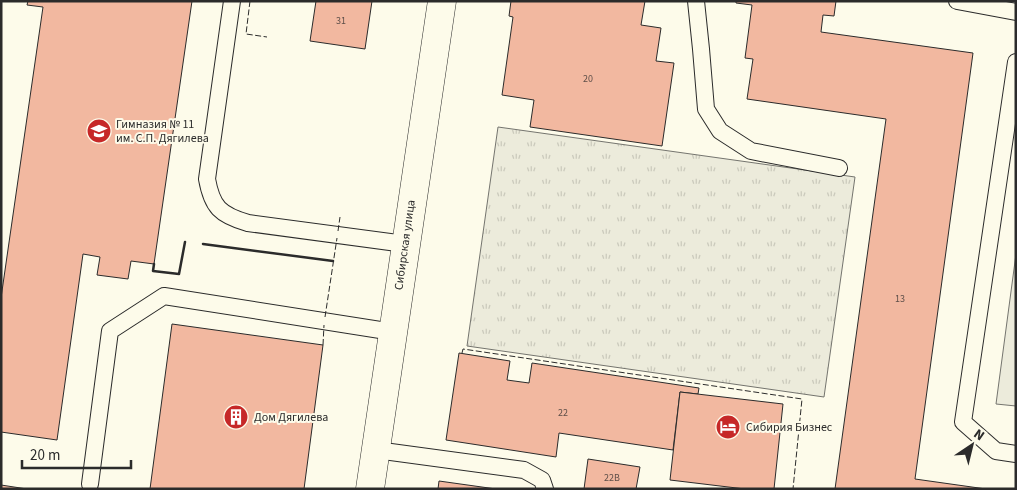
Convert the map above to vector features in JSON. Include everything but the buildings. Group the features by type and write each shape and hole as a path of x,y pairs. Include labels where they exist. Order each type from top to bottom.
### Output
{"main road":[{"name":"Сибирская улица","path":"370,489 442,1"}],"lane":[{"path":"232,1 207,179 210,198 220,210 233,219 248,223 405,244"},
{"path":"696,1 706,109 720,131 750,151 839,168"},
{"path":"957,1 1016,12"},
{"path":"1016,62 963,422 996,451 1016,454"},
{"path":"90,484 110,331 164,296 393,332"},
{"path":"376,450 524,470 542,480 545,489"}],"green space":[{"path":"498,127 855,177 824,397 467,346"},
{"path":"1016,254 1016,406 996,404"}],"fence":[{"path":"250,1 246,34 267,37"},
{"path":"338,231 340,217"},
{"path":"325,317 337,238"},
{"path":"323,345 324,325"},
{"path":"462,353 463,349 802,399 793,489"}],"wall":[{"path":"154,264 153,271 179,274 185,242"},
{"path":"203,244 333,261"}],"place":[{"name":"Гимназия № 11 им. С.П. Дягилева","path":"99,131"},
{"name":"Дом Дягилева","path":"236,417"},
{"name":"Сибирия Бизнес","path":"728,427"}]}
